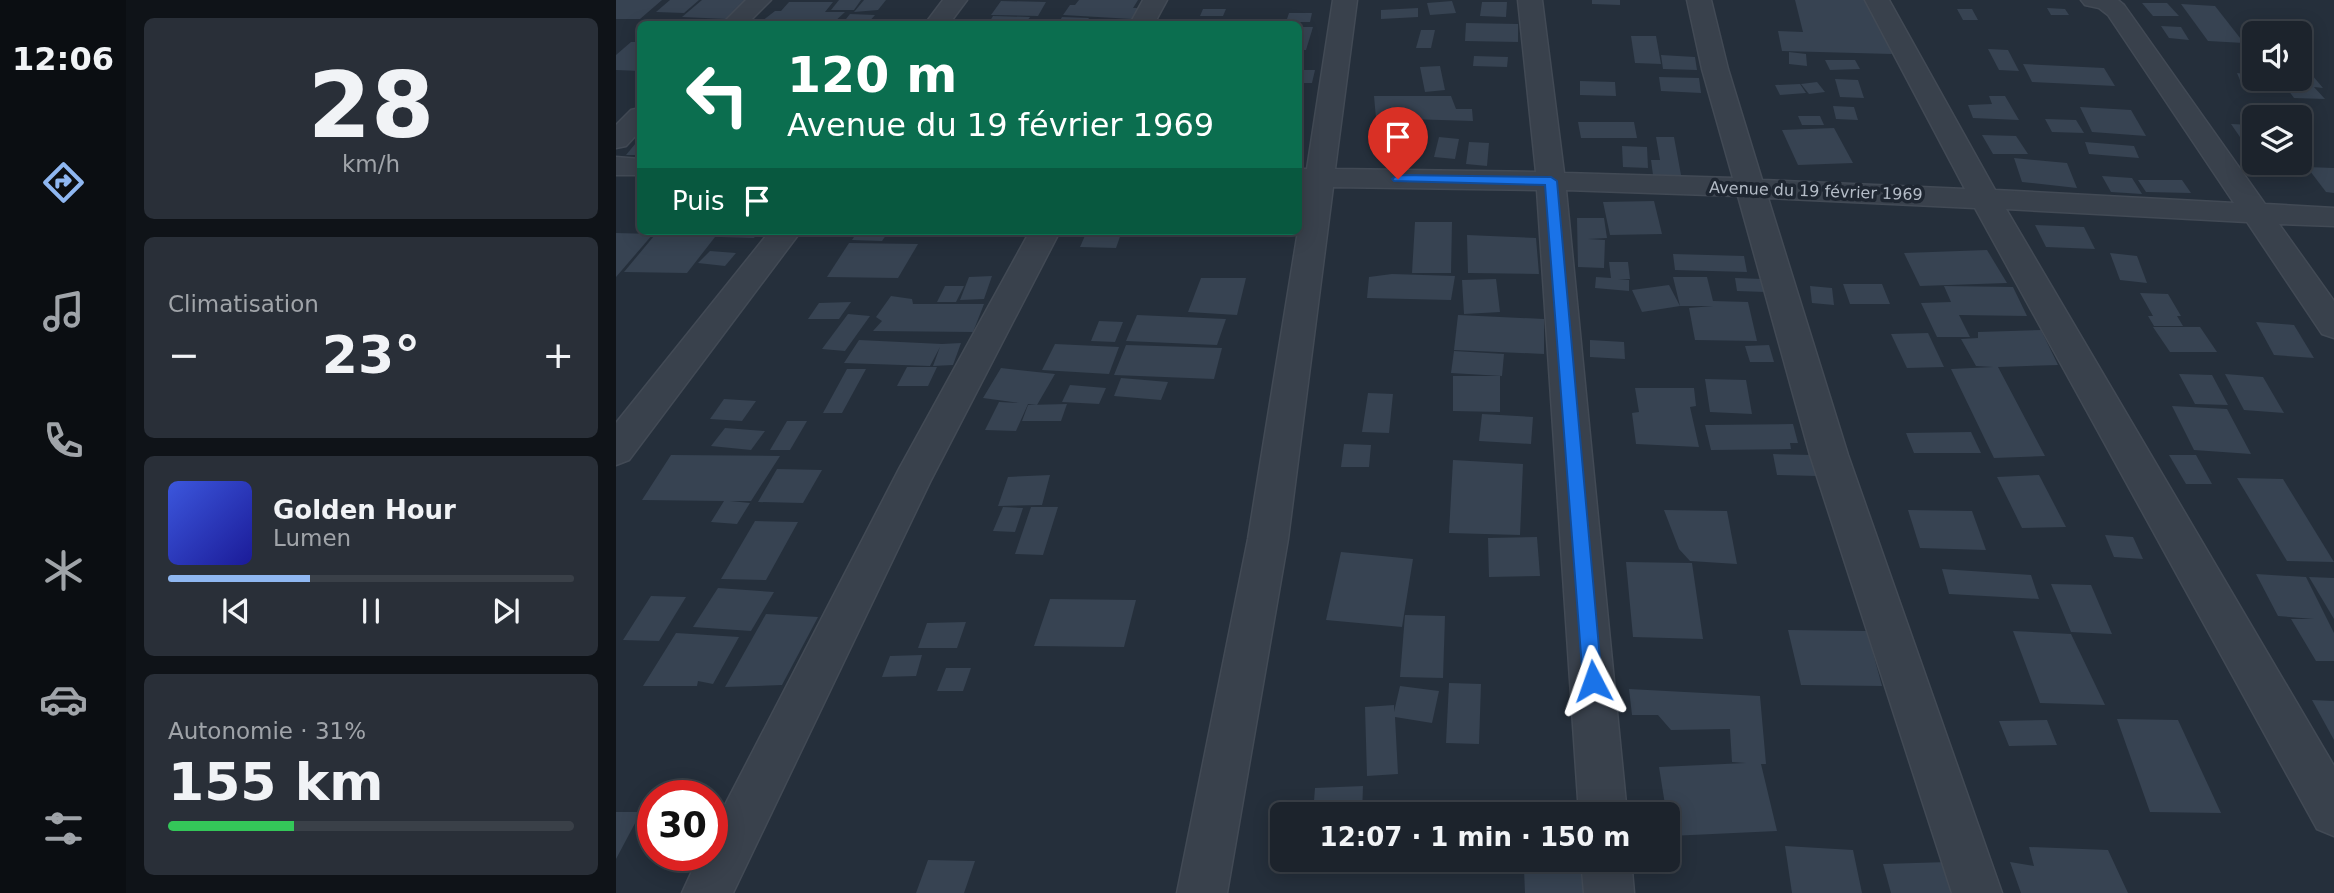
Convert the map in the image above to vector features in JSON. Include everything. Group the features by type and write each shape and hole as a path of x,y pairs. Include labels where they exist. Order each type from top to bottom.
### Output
{"street":[{"path":"737,21 759,0"},
{"path":"939,21 955,0"},
{"path":"1144,21 1155,0"},
{"path":"1202,893 1268,539 1310,178 1345,0"},
{"path":"1530,0 1551,181 1602,802"},
{"path":"1699,0 1715,69 1829,455 1977,893"},
{"path":"1877,0 1984,197 2334,813"},
{"path":"2093,0 2107,3 2116,10 2334,326"},
{"path":"616,139 637,119"},
{"path":"616,166 637,167"},
{"name":"Avenue du 19 février 1969","path":"1310,178 1551,181 1984,197 2334,217"},
{"path":"616,450 783,235"},
{"path":"707,893 912,480 1043,235"},
{"path":"1607,872 1609,893"}],"building":[{"path":"616,0 662,0 640,19 616,19"},
{"path":"670,0 699,0 684,13 656,12"},
{"path":"702,0 748,0 727,19 682,17"},
{"path":"839,0 861,0 854,10 831,10"},
{"path":"864,0 886,0 878,10 854,12"},
{"path":"1079,0 1138,0 1133,8 1139,8 1132,19 1063,15 1070,5 1075,5"},
{"path":"1592,0 1620,0 1620,5 1592,4"},
{"path":"1795,0 1870,0 1892,54 1782,51 1778,31 1803,32"},
{"path":"1001,1 1046,2 1038,16 991,15"},
{"path":"1452,1 1456,13 1430,15 1427,3"},
{"path":"789,2 833,2 825,12 845,12 835,21 762,21 775,11 781,11"},
{"path":"1482,2 1507,2 1506,17 1480,16"},
{"path":"2142,3 2167,3 2179,16 2153,16"},
{"path":"2181,4 2215,6 2242,43 2208,41"},
{"path":"1418,8 1418,17 1381,19 1381,10"},
{"path":"2047,8 2065,9 2069,15 2051,15"},
{"path":"1203,9 1226,9 1223,16 1200,16"},
{"path":"1957,9 1972,9 1978,20 1963,20"},
{"path":"1289,13 1312,13 1310,22 1286,21"},
{"path":"850,14 875,15 870,21 844,21"},
{"path":"993,16 1030,17 1027,21 990,21"},
{"path":"1062,17 1089,18 1087,21 1060,21"},
{"path":"1466,23 1518,24 1518,42 1465,41"},
{"path":"2161,26 2181,27 2189,40 2169,38"},
{"path":"1302,27 1313,27 1306,50 1302,50"},
{"path":"1421,30 1435,30 1431,48 1416,48"},
{"path":"1631,36 1656,36 1661,64 1635,63"},
{"path":"631,42 637,42 637,71 616,70 616,55"},
{"path":"1988,49 2008,50 2019,71 1999,70"},
{"path":"1789,52 1806,54 1807,66 1789,64"},
{"path":"1661,55 1695,57 1697,70 1663,69"},
{"path":"1474,56 1508,57 1507,67 1473,66"},
{"path":"1825,60 1855,60 1860,69 1830,70"},
{"path":"2023,64 2104,68 2115,86 2032,82"},
{"path":"1440,66 1445,90 1425,92 1420,67"},
{"path":"1302,70 1315,70 1312,83 1302,83"},
{"path":"2312,75 2323,88 2314,87 2325,99 2294,98 2289,91 2312,91"},
{"path":"1659,77 1699,78 1701,93 1661,91"},
{"path":"1835,79 1858,80 1864,98 1840,97"},
{"path":"1580,81 1615,82 1616,96 1580,95"},
{"path":"1817,82 1825,92 1809,94 1801,84"},
{"path":"1800,84 1806,93 1780,95 1775,85"},
{"path":"1374,96 1451,96 1456,109 1472,109 1473,121 1376,118"},
{"path":"1989,96 2005,96 2019,120 1973,118 1968,105 1992,104"},
{"path":"1833,106 1854,107 1858,120 1836,119"},
{"path":"2080,107 2131,110 2146,136 2092,132"},
{"path":"1798,116 1820,116 1824,125 1802,125"},
{"path":"2045,119 2076,120 2084,133 2052,132"},
{"path":"1578,122 1634,122 1637,138 1581,138"},
{"path":"2231,124 2242,124 2242,140"},
{"path":"1834,128 1853,163 1798,165 1782,130"},
{"path":"1982,135 2016,136 2028,154 1993,154"},
{"path":"1439,137 1459,139 1455,159 1434,157"},
{"path":"1656,137 1674,137 1681,175 1653,175 1651,160 1660,160"},
{"path":"637,142 637,155 626,155"},
{"path":"1469,142 1489,143 1487,166 1466,164"},
{"path":"2085,142 2134,146 2139,158 2089,154"},
{"path":"1622,146 1647,147 1648,168 1623,167"},
{"path":"2014,158 2067,163 2077,188 2022,182"},
{"path":"2312,167 2334,168 2334,193 2326,192 2312,174"},
{"path":"2102,176 2132,178 2142,194 2111,192"},
{"path":"2138,180 2182,180 2191,193 2146,192"},
{"path":"1654,201 1662,234 1610,235 1603,202"},
{"path":"1577,218 1604,218 1607,238 1588,239 1605,240 1604,268 1578,267"},
{"path":"1415,222 1452,222 1451,273 1412,273"},
{"path":"2035,225 2084,227 2095,249 2046,247"},
{"path":"616,233 652,235 616,277"},
{"path":"722,235 756,235 754,238 720,237"},
{"path":"855,235 886,235 882,241 852,240"},
{"path":"1085,235 1121,235 1116,248 1080,247"},
{"path":"1467,235 1536,238 1539,274 1468,273"},
{"path":"654,236 715,237 687,273 624,272"},
{"path":"849,243 918,244 898,278 827,277"},
{"path":"1987,250 2007,283 1920,286 1904,253"},
{"path":"710,251 736,253 725,266 698,263"},
{"path":"2110,253 2137,256 2147,283 2120,280"},
{"path":"1673,254 1744,256 1747,272 1675,270"},
{"path":"1609,262 1628,262 1630,279 1618,279 1629,280 1629,291 1595,288 1596,277 1611,278"},
{"path":"1392,274 1455,276 1451,300 1367,298 1369,277"},
{"path":"992,276 984,299 960,300 969,277"},
{"path":"1673,277 1707,277 1713,301 1748,302 1757,341 1695,340 1689,308 1713,306 1680,306"},
{"path":"1201,278 1246,278 1237,315 1188,312"},
{"path":"1735,278 1763,279 1765,292 1737,291"},
{"path":"1496,279 1500,312 1464,314 1462,280"},
{"path":"1843,284 1882,284 1890,304 1850,304"},
{"path":"1669,285 1680,306 1642,312 1632,290"},
{"path":"945,286 964,286 956,302 937,302"},
{"path":"1810,286 1832,288 1834,305 1812,303"},
{"path":"1944,286 2013,287 2027,316 1959,315 1970,337 1937,337 1921,303 1951,302"},
{"path":"2140,293 2168,294 2181,316 2177,316 2183,326 2154,326 2148,316 2153,316"},
{"path":"891,296 912,299 913,304 984,304 973,332 873,331 882,321 876,317"},
{"path":"851,302 839,319 808,319 819,303"},
{"path":"848,314 870,316 845,351 822,349"},
{"path":"1137,315 1226,319 1217,345 1126,341"},
{"path":"1458,315 1544,319 1544,354 1454,350"},
{"path":"1099,321 1123,322 1115,342 1091,341"},
{"path":"2256,322 2294,325 2314,358 2274,355"},
{"path":"2153,327 2200,327 2217,352 2170,352"},
{"path":"2041,330 2058,365 1998,367 2045,456 1994,458 1951,369 1993,367 1976,366 1961,339 1978,338 1978,332"},
{"path":"1928,333 1944,367 1907,368 1891,334"},
{"path":"859,340 961,343 953,365 933,366 940,347 930,366 844,363"},
{"path":"1590,340 1624,342 1625,359 1590,357"},
{"path":"1055,344 1119,347 1109,374 1042,370"},
{"path":"1126,345 1222,348 1214,379 1114,375"},
{"path":"1769,345 1774,362 1750,362 1745,346"},
{"path":"1454,351 1504,354 1502,376 1451,373"},
{"path":"907,367 937,367 928,386 897,386"},
{"path":"1001,368 1055,374 1037,405 1028,404 1016,431 985,430 999,402 1019,403 983,398"},
{"path":"847,369 866,369 842,413 823,413"},
{"path":"2179,374 2212,375 2228,405 2195,404"},
{"path":"2225,374 2263,377 2284,413 2244,410"},
{"path":"1453,376 1500,376 1500,412 1453,411"},
{"path":"1121,378 1168,382 1161,400 1114,396"},
{"path":"1705,379 1746,380 1752,414 1710,412"},
{"path":"1070,385 1106,388 1099,404 1062,402"},
{"path":"1635,388 1694,388 1696,406 1690,407 1699,447 1636,444 1632,413 1639,412"},
{"path":"1368,393 1393,394 1389,433 1362,432"},
{"path":"724,399 756,401 742,421 710,419"},
{"path":"1067,404 1061,421 1022,421 1028,405"},
{"path":"2172,406 2227,409 2251,454 2194,450"},
{"path":"1482,414 1533,417 1531,444 1479,441"},
{"path":"787,421 807,421 790,450 770,450"},
{"path":"1793,424 1798,443 1790,443 1791,449 1711,450 1705,425"},
{"path":"725,428 765,431 751,450 711,446"},
{"path":"1971,432 1981,453 1914,453 1906,433"},
{"path":"1344,444 1371,445 1369,467 1341,467"},
{"path":"1773,454 1811,455 1816,476 1777,475"},
{"path":"671,455 780,456 751,501 730,501 750,503 737,524 711,522 724,501 642,500"},
{"path":"2169,455 2196,455 2212,484 2186,484"},
{"path":"1453,460 1523,464 1520,535 1449,533"},
{"path":"777,469 822,470 803,503 758,502"},
{"path":"1050,475 1042,505 998,506 1008,477"},
{"path":"2039,475 2066,527 2022,528 1997,477"},
{"path":"2237,478 2283,479 2334,562 2287,561"},
{"path":"1003,507 1023,508 1015,532 993,531"},
{"path":"1031,507 1058,507 1043,555 1015,554"},
{"path":"1664,510 1727,511 1737,564 1690,561 1679,549"},
{"path":"1908,510 1972,511 1986,550 1920,548"},
{"path":"755,521 798,522 766,580 721,579"},
{"path":"2105,535 2133,537 2143,559 2114,557"},
{"path":"1537,537 1540,576 1489,577 1488,538"},
{"path":"1341,552 1413,559 1402,627 1326,620"},
{"path":"1626,562 1692,563 1703,639 1633,637"},
{"path":"1942,569 2031,575 2039,599 1949,594"},
{"path":"2256,574 2306,577 2334,633 2334,661 2316,661 2291,619 2314,619 2278,616"},
{"path":"2309,577 2334,578 2334,619"},
{"path":"2051,584 2091,585 2112,634 2071,632"},
{"path":"718,588 774,592 751,631 693,627"},
{"path":"651,596 686,597 659,641 623,640"},
{"path":"1050,599 1136,600 1124,647 1034,646"},
{"path":"766,614 818,617 782,685 725,687"},
{"path":"1405,615 1445,616 1443,678 1400,677"},
{"path":"966,622 957,648 918,648 927,623"},
{"path":"1788,630 1867,631 1882,686 1801,685"},
{"path":"2013,631 2071,634 2105,705 2040,703"},
{"path":"676,633 739,637 713,684 698,681 697,686 643,686"},
{"path":"922,655 916,676 882,677 890,656"},
{"path":"946,668 971,668 963,691 937,691"},
{"path":"1449,683 1481,684 1479,744 1446,743"},
{"path":"1400,686 1439,691 1432,723 1395,717 1398,774 1367,776 1365,707 1394,705 1394,712"},
{"path":"1629,689 1760,696 1766,764 1761,764 1777,831 1680,836 1680,802 1665,802 1659,767 1746,763 1732,762 1730,729 1671,730 1658,715 1632,715"},
{"path":"2312,700 2334,701 2334,740"},
{"path":"2117,719 2178,720 2221,813 2150,812"},
{"path":"2047,720 2057,745 2009,746 1999,721"},
{"path":"1363,786 1362,802 1314,802 1315,788"},
{"path":"616,812 637,812 637,820 616,859"},
{"path":"1785,846 1853,850 1862,893 1792,893"},
{"path":"2029,847 2108,850 2128,893 2021,893 2010,862 2034,866"},
{"path":"928,860 975,861 964,893 916,893"},
{"path":"1948,862 1958,893 1891,893 1883,864"},
{"path":"1310,872 1381,872 1381,873"},
{"path":"1524,872 1584,872 1586,893 1525,893"}],"route":[{"path":"1398,179 1551,181 1593,681"}]}
